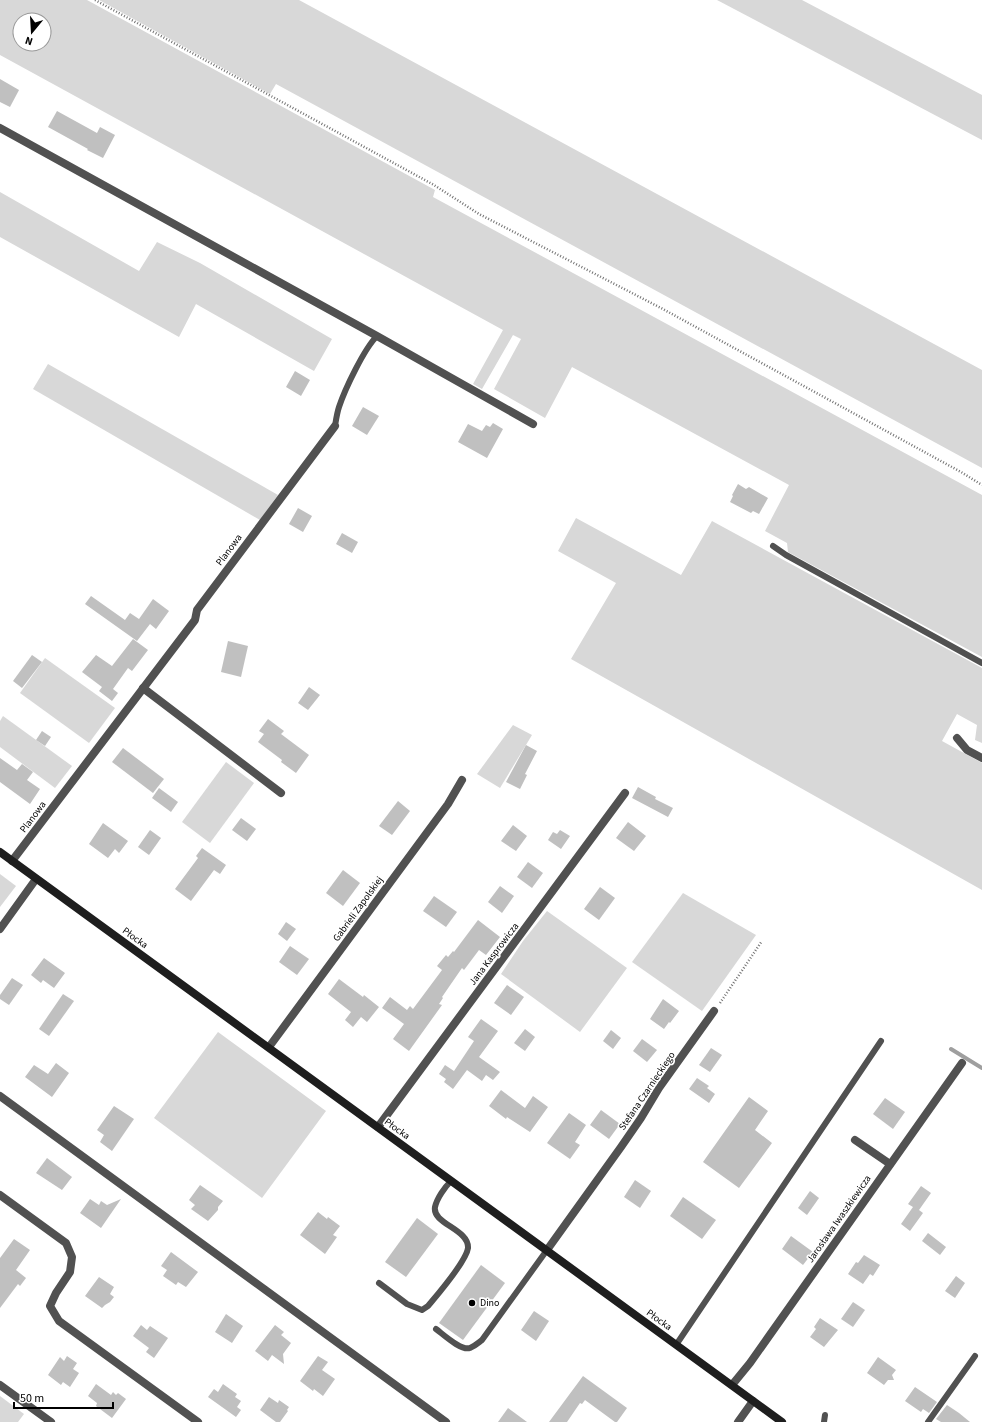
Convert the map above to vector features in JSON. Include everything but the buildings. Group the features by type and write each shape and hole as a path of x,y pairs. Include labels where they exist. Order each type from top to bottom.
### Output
{"street":[{"path":"0,128 533,424"},
{"name":"Planowa","path":"12,861 195,620 198,610 335,426"},
{"path":"143,688 281,793"},
{"path":"957,738 968,750 982,758"},
{"name":"Gabrieli Zapolskiej","path":"268,1047 448,804 462,780"},
{"name":"Jana Kasprowicza","path":"378,1127 625,792"},
{"name":"Płocka","path":"0,852 782,1422"},
{"path":"0,929 36,879"},
{"name":"Stefana Czarnieckiego","path":"547,1250 621,1147 659,1088 714,1011"},
{"name":"Jarosława Iwaszkiewicza","path":"732,1385 750,1363 962,1063"},
{"path":"0,1096 446,1422"},
{"path":"855,1140 890,1164"},
{"path":"0,1195 66,1244 72,1257 70,1272 56,1293 50,1306 59,1321 198,1422"},
{"path":"0,1385 51,1422"},
{"path":"738,1422 753,1401"}],"lane":[{"path":"335,426 338,408 347,388 367,348 377,336"},
{"path":"773,546 786,555 982,663"},
{"path":"676,1345 881,1041"},
{"path":"379,1283 407,1304 422,1310 428,1306 463,1260 468,1249 468,1242 464,1237 439,1218 435,1211 435,1206 445,1187 451,1181"},
{"path":"436,1329 464,1348 470,1348 475,1345 482,1340 547,1250"},
{"path":"928,1422 975,1356"},
{"path":"824,1422 825,1415"}],"path":[{"path":"95,0 434,185 479,214 661,308 961,472 982,485"},
{"path":"714,1011 762,941"}],"shaded area":[{"path":"0,0 87,0 435,190 433,197 982,495 982,657 788,552 787,543 765,531 789,485 572,367 545,418 494,389 521,339 513,335 482,389 473,384 503,330 0,55"},
{"path":"99,0 299,0 982,370 982,468 276,84 270,94"},
{"path":"717,0 802,0 982,95 982,140"},
{"path":"0,192 139,271 157,242 200,263 332,339 314,371 196,304 179,337 0,237"},
{"path":"48,364 278,495 260,520 33,389"},
{"path":"576,518 681,575 712,521 982,668 982,743 975,740 977,725 957,714 942,741 982,763 982,890 571,659 616,583 558,551"},
{"path":"45,658 115,708 89,743 20,693"},
{"path":"3,716 72,766 55,788 0,747 0,721"},
{"path":"513,725 532,735 500,788 477,774"},
{"path":"226,762 254,783 210,843 182,822"},
{"path":"0,874 16,886 0,907"},
{"path":"683,893 756,935 702,1011 632,962"},
{"path":"547,911 627,968 580,1032 501,974 523,941"},
{"path":"218,1032 326,1111 262,1198 154,1118"},
{"path":"0,1396 24,1414 18,1422 0,1422"}],"waterway":[{"path":"951,1049 982,1068"}],"place":[{"name":"Dino","path":"472,1303"}]}
